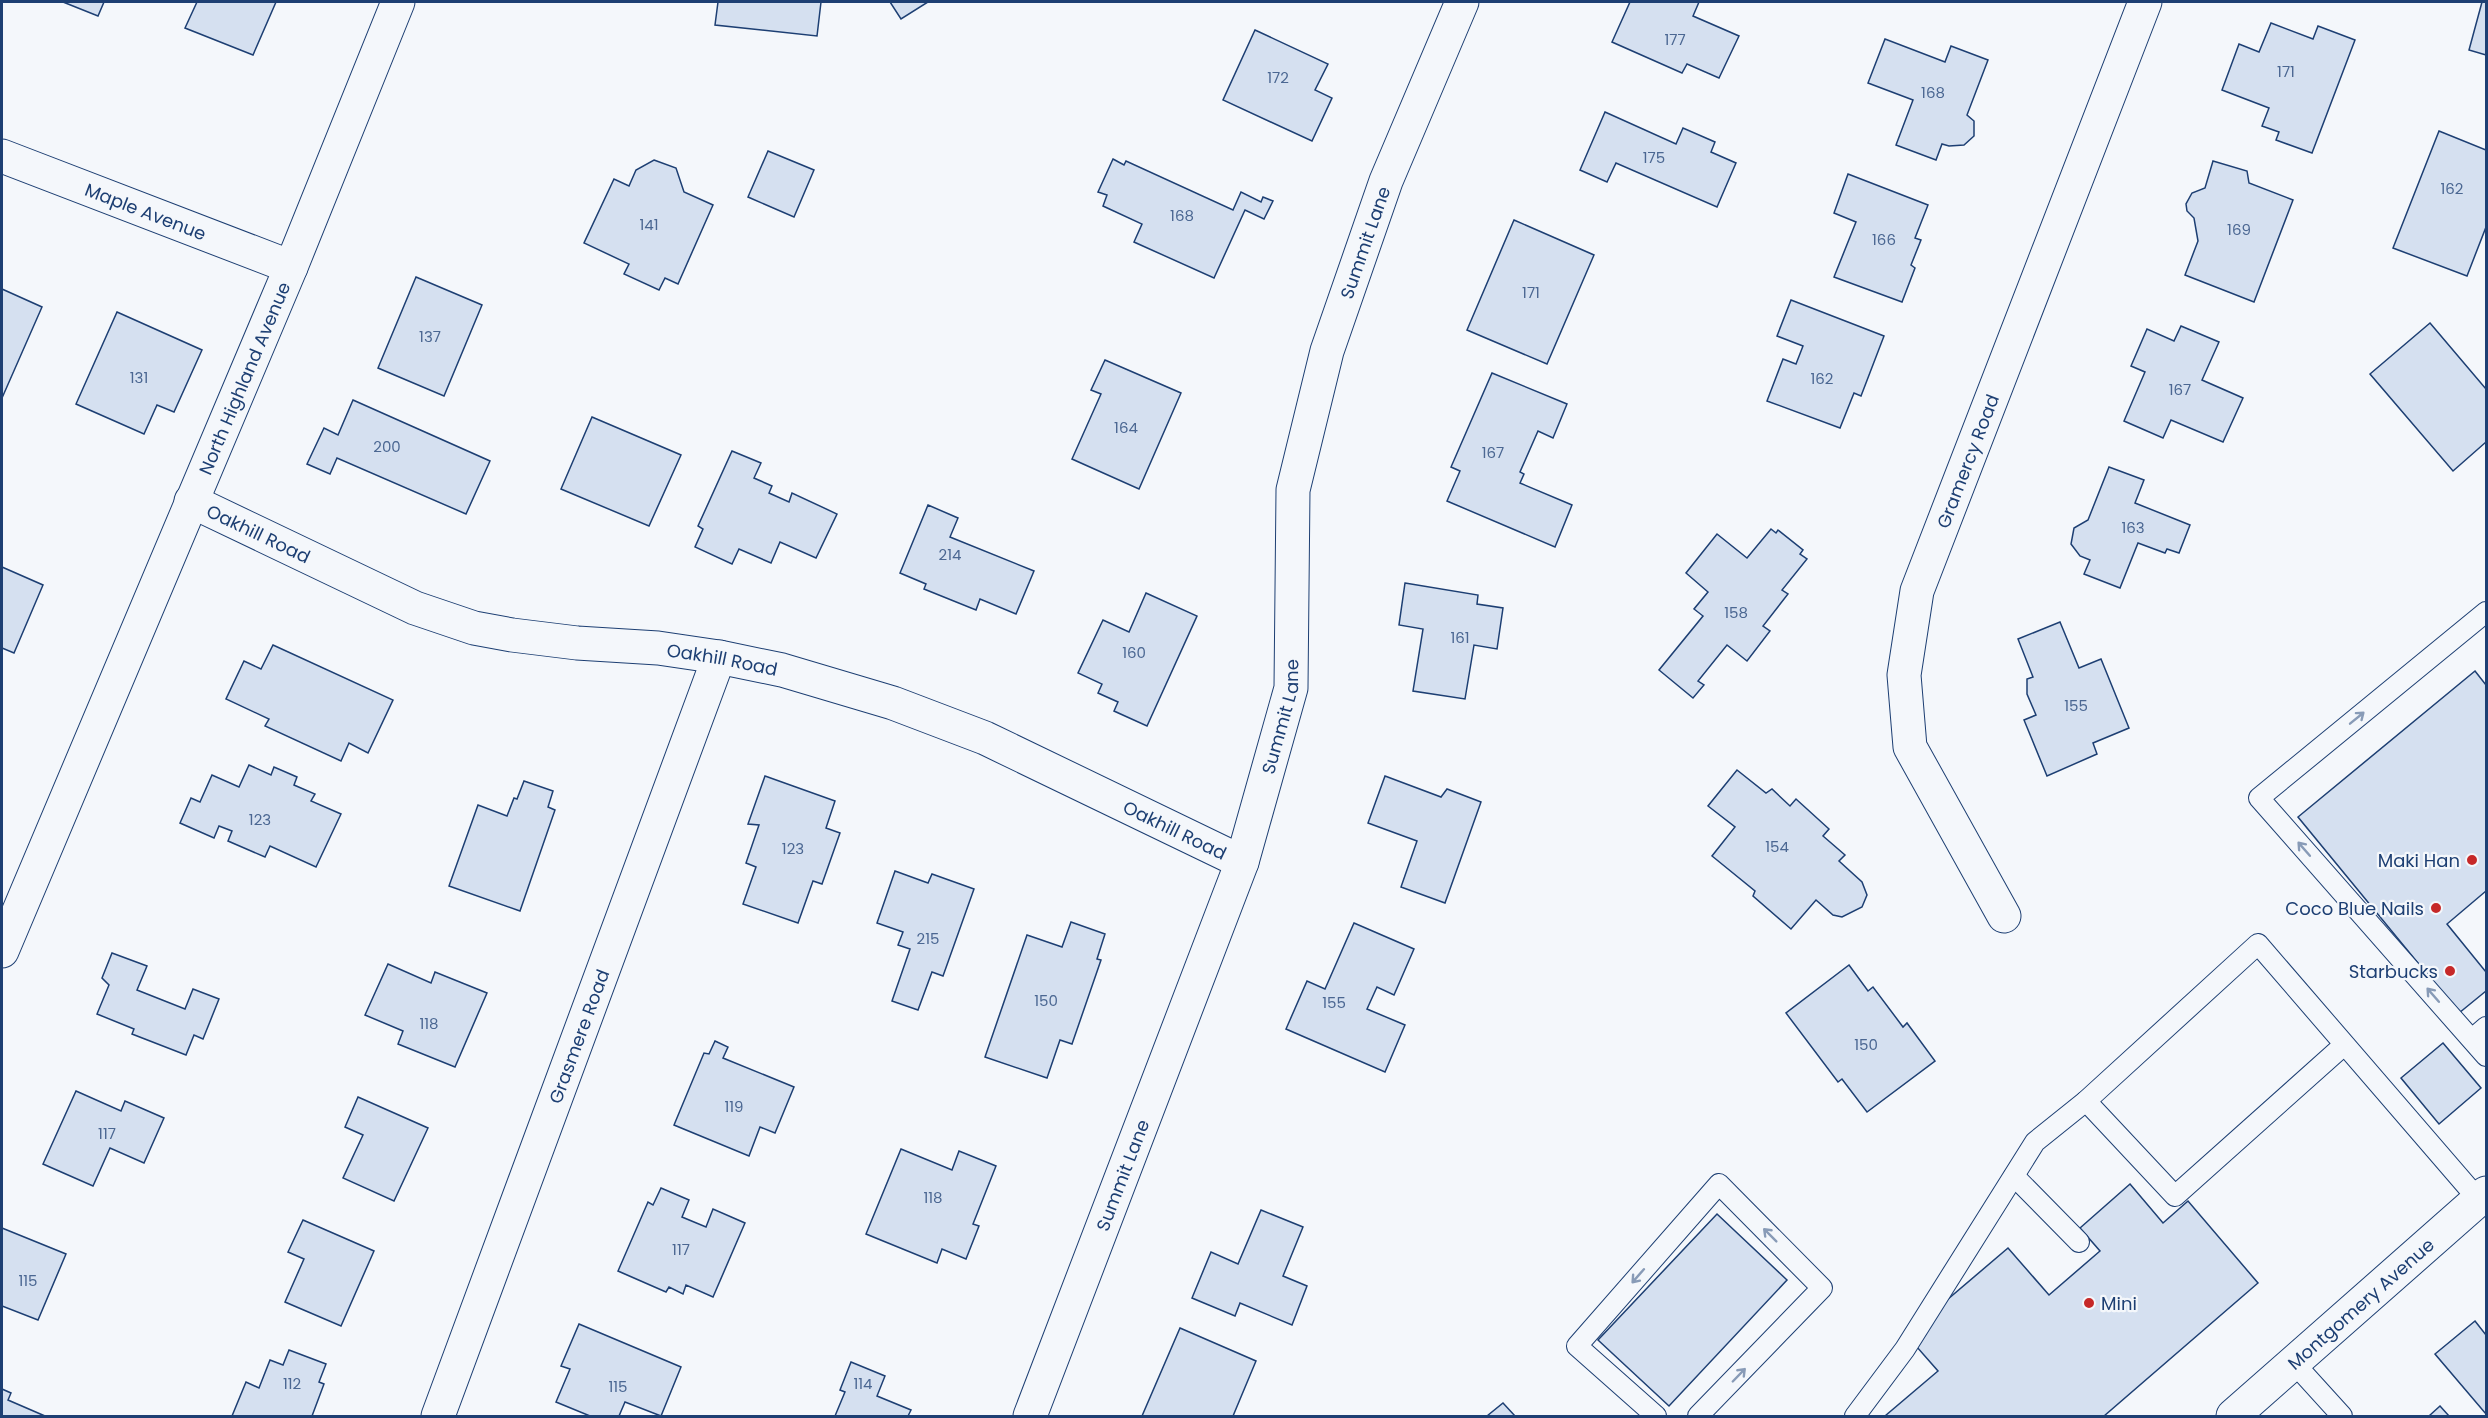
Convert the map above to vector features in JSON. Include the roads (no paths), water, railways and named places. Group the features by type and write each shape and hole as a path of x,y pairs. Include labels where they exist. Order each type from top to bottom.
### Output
{"street":[{"name":"North Highland Avenue","path":"2,951 291,267 398,2"},
{"name":"Summit Lane","path":"1030,1416 1242,862 1291,688 1293,490 1327,351 1386,181 1462,2"},
{"name":"Gramercy Road","path":"2004,916 1910,747 1904,675 1907,654 1917,591 2145,2"},
{"name":"Maple Avenue","path":"2,156 291,267"},
{"name":"Oakhill Road","path":"191,501 415,608 474,628 534,638 658,648 719,657 782,670 893,703 985,738 1242,862"},
{"name":"Grasmere Road","path":"438,1416 719,657"},
{"name":"Montgomery Avenue","path":"2233,1416 2484,1200"}],"lane":[{"path":"2487,612 2259,798 2479,1033 2487,1056"},
{"path":"1855,1416 1905,1349 2035,1142 2086,1101 2258,944 2344,1045 2484,1200"},
{"path":"2086,1101 2175,1196 2344,1045"},
{"path":"2014,1176 2079,1242"},
{"path":"1656,1416 1577,1346 1719,1184 1822,1288 1698,1416"},
{"path":"2293,1362 2342,1416"}],"place":[{"name":"Maki Han","path":"2472,860"},
{"name":"Coco Blue Nails","path":"2436,908"},
{"name":"Starbucks","path":"2450,971"},
{"name":"Mini","path":"2089,1303"}]}
